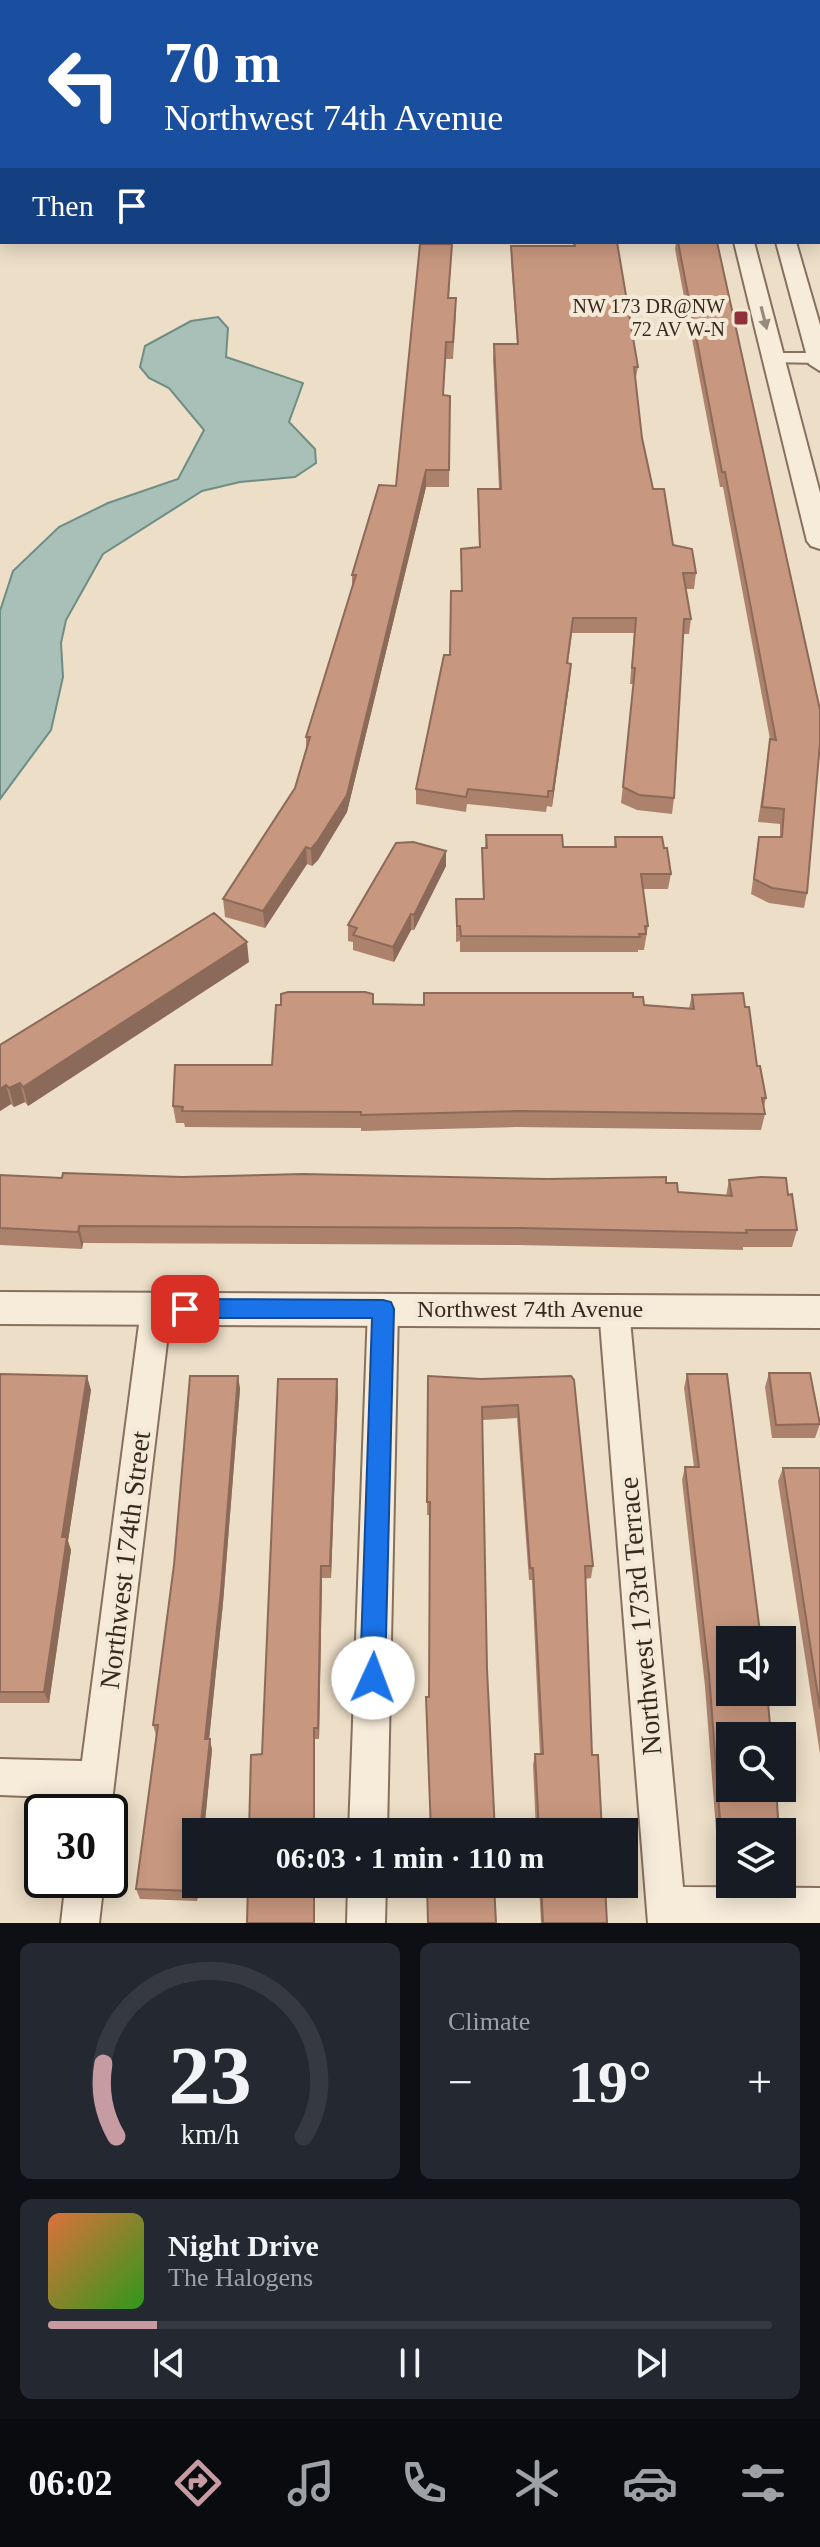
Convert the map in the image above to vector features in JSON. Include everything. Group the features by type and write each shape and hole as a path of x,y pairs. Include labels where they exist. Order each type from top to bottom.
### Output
{"street":[{"path":"745,244 820,541"},
{"path":"774,358 819,360 787,244"},
{"name":"Northwest 74th Avenue","path":"0,1308 820,1312"},
{"name":"Northwest 174th Street","path":"96,1794 156,1309"},
{"path":"368,1818 383,1309"},
{"name":"Northwest 173rd Terrace","path":"614,1309 666,1915"},
{"path":"0,1777 86,1794"},
{"path":"80,1923 83,1898"},
{"path":"366,1923 367,1898"},
{"path":"666,1915 820,1907"}],"shaded area":[{"path":"218,317 228,328 226,357 303,383 289,422 315,449 316,463 295,477 240,482 202,491 103,554 66,620 61,643 63,677 51,730 0,799 0,611 13,571 59,527 108,503 178,479 204,430 169,388 149,378 140,367 145,346 191,321"}],"building":[{"path":"420,244 452,244 448,298 456,298 453,342 446,342 443,395 450,396 449,470 426,470 347,795 317,842 311,849 306,847 263,911 223,899 295,788 310,737 306,737 356,575 352,575 379,485 396,486"},
{"path":"617,244 638,367 634,367 642,438 653,489 664,489 673,545 692,549 696,573 683,573 691,619 684,619 674,798 639,795 623,787 635,668 632,668 636,618 573,618 567,663 571,664 553,791 548,791 548,797 468,789 466,797 416,789 444,655 450,655 451,591 462,591 461,549 480,547 478,489 501,489 494,344 518,344 511,246"},
{"path":"678,244 717,244 820,710 807,893 772,888 754,879 759,837 782,837 784,809 762,807 770,739 776,740 725,472 722,472"},
{"path":"486,835 562,835 563,847 616,847 615,837 662,837 671,874 641,874 648,926 645,926 646,934 639,934 640,937 461,936 460,926 457,926 456,899 484,899 482,848 487,848"},
{"path":"413,842 446,851 414,915 411,914 393,947 353,935 357,928 348,925 396,843"},
{"path":"214,913 247,942 23,1087 20,1083 0,1089 0,1045"},
{"path":"365,992 373,994 373,1004 424,1005 424,993 633,993 633,997 643,997 644,1005 694,1009 692,995 743,993 745,1007 749,1007 757,1066 760,1066 766,1098 762,1098 765,1114 518,1111 361,1115 361,1112 182,1111 183,1107 173,1106 175,1065 272,1065 276,1005 281,1005 281,994"},
{"path":"63,1173 182,1177 303,1174 547,1179 666,1177 666,1183 677,1183 678,1192 732,1196 729,1180 786,1178 788,1195 792,1194 797,1230 746,1230 747,1233 520,1228 79,1226 78,1232 0,1228 0,1175 62,1178"},
{"path":"769,1373 810,1373 820,1424 776,1425"},
{"path":"0,1374 87,1376 62,1537 67,1537 44,1692 0,1692"},
{"path":"687,1374 727,1374 759,1626 716,1626 716,1706 768,1706 770,1722 716,1722 716,1767 709,1674 685,1467 699,1467"},
{"path":"190,1376 238,1376 221,1591 205,1739 210,1739 202,1818 182,1818 182,1891 136,1889 158,1725 153,1725 174,1565"},
{"path":"428,1376 481,1379 571,1376 574,1380 593,1566 585,1566 592,1755 598,1755 601,1818 538,1818 535,1754 543,1754 533,1568 530,1568 518,1405 482,1407 487,1669 494,1818 430,1818 426,1697 429,1697 430,1502 427,1502"},
{"path":"278,1379 337,1379 330,1566 321,1566 318,1728 314,1728 314,1818 249,1818 251,1755 262,1754"},
{"path":"783,1468 820,1468 820,1709"},
{"path":"719,1802 777,1802 778,1818 720,1818"},
{"path":"248,1898 314,1898 314,1923 247,1923"},
{"path":"427,1898 495,1898 496,1923 428,1923"},
{"path":"542,1898 606,1898 607,1923 543,1923"}],"place":[{"name":"NW 173 DR@NW 72 AV W-N","path":"741,318"}],"route":[{"path":"185,1309 383,1309 373,1678"}]}
